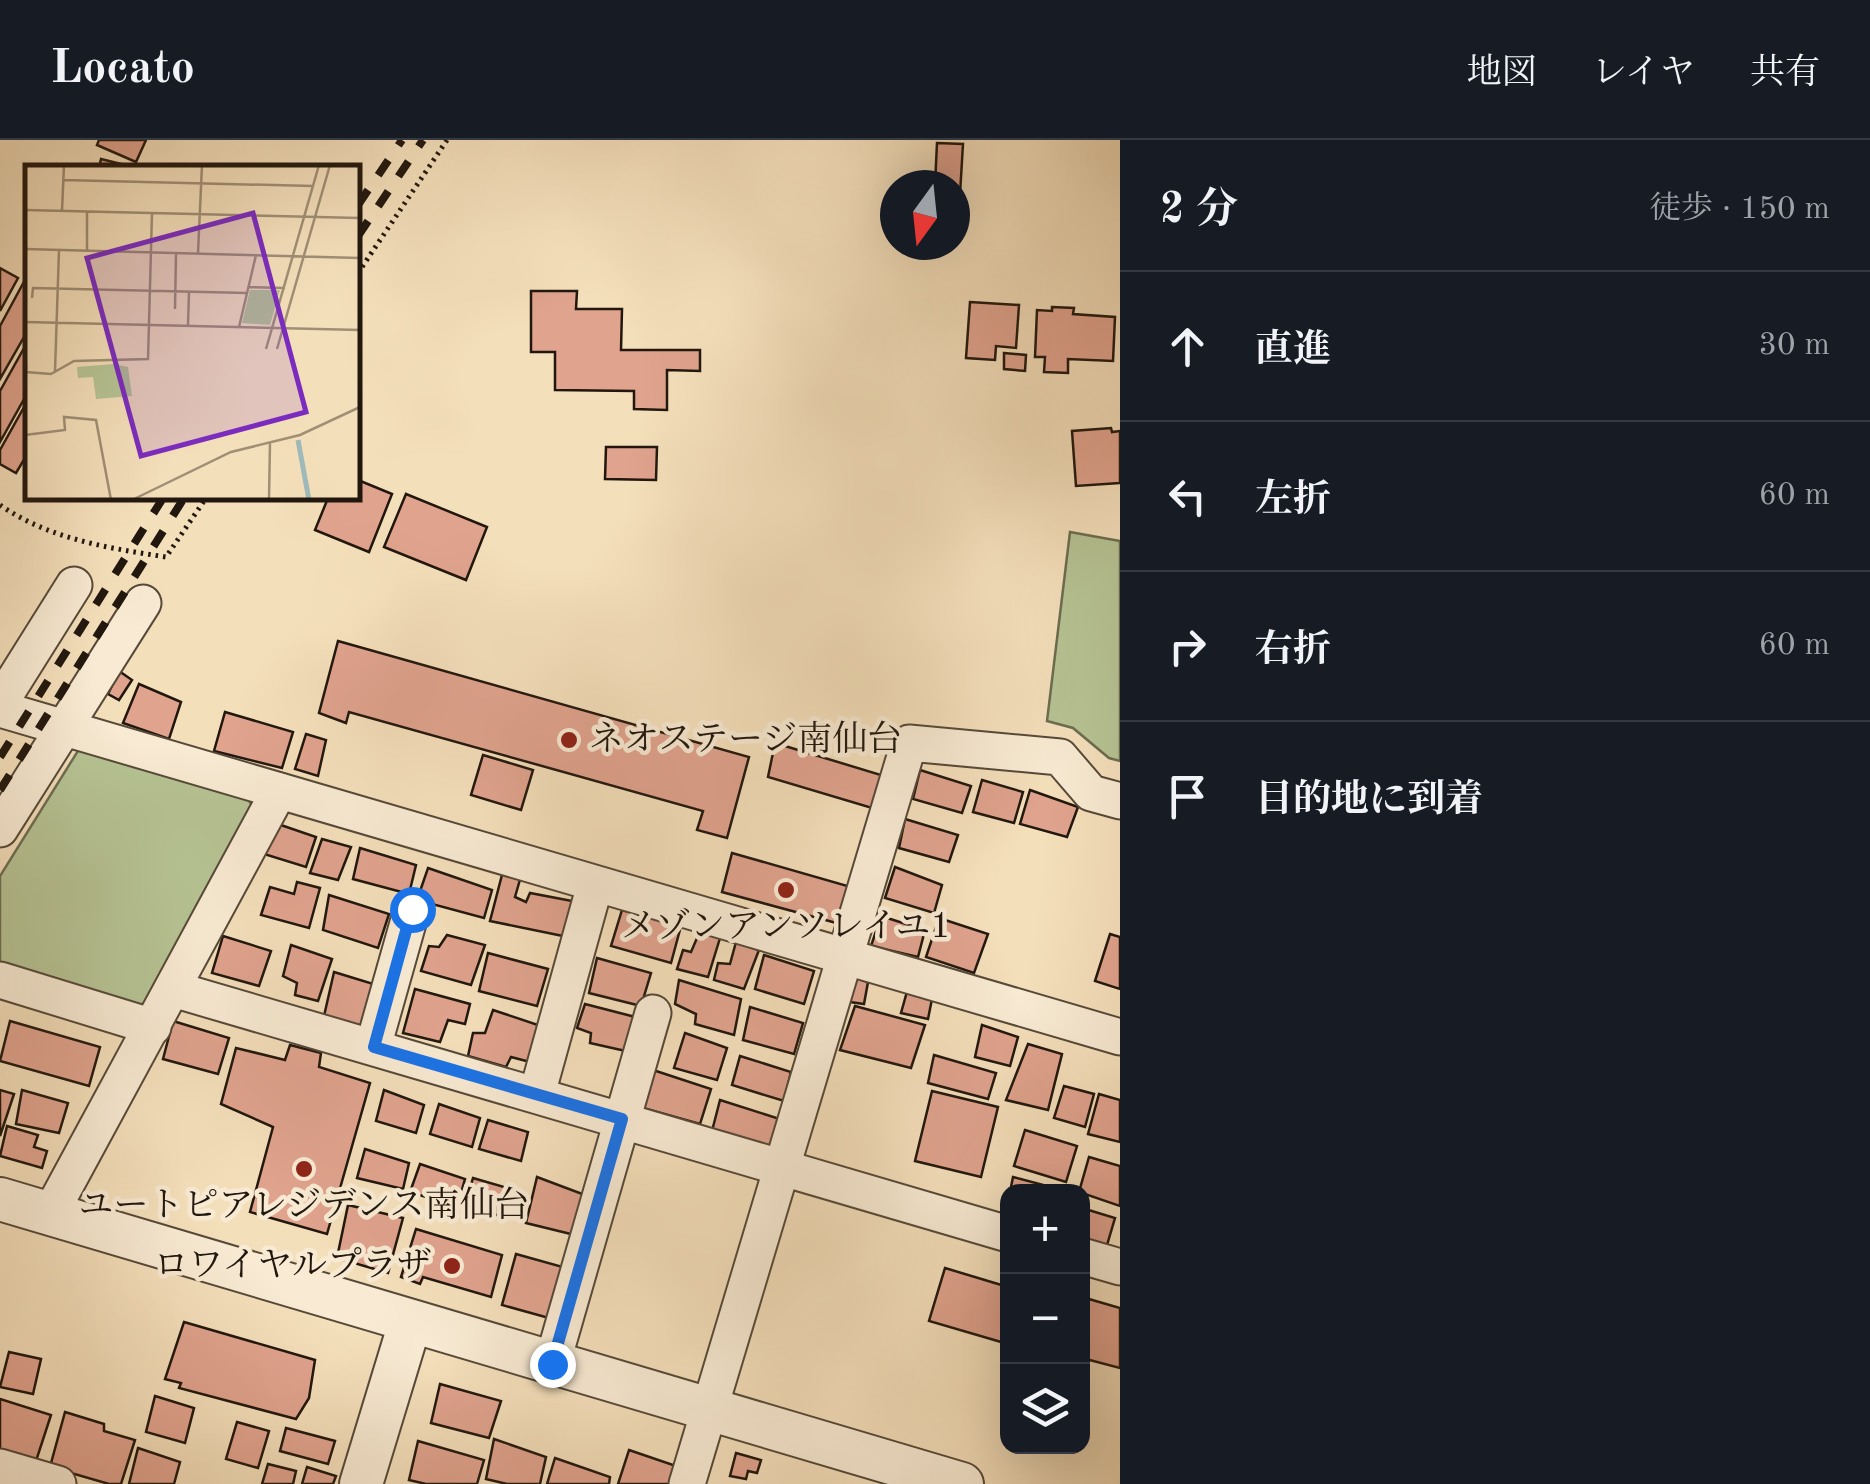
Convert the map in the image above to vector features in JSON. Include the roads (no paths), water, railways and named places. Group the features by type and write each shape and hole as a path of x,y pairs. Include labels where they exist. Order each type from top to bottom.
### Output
{"street":[{"path":"74,585 0,706 595,885 1120,1037"},
{"path":"0,829 143,603"},
{"path":"687,1484 910,743 1060,757 1091,794 1120,802"},
{"path":"50,1214 279,790"},
{"path":"537,1094 595,885"},
{"path":"374,1047 412,909"},
{"path":"0,980 153,1026"},
{"path":"173,989 1000,1232"},
{"path":"552,1364 653,1013"},
{"path":"0,1200 962,1484"},
{"path":"1090,1258 1120,1267"},
{"path":"360,1484 410,1323"},
{"path":"0,1467 58,1484"}],"railway":[{"path":"360,202 402,140"},
{"path":"360,233 423,140"},
{"path":"0,757 162,500"},
{"path":"0,790 183,500"}],"place":[{"name":"ネオステージ南仙台","path":"569,740"},
{"name":"メゾンアンソレイユ1","path":"786,890"},
{"name":"ユートピアレジデンス南仙台","path":"304,1169"},
{"name":"ロワイヤルプラザ","path":"452,1266"}]}
